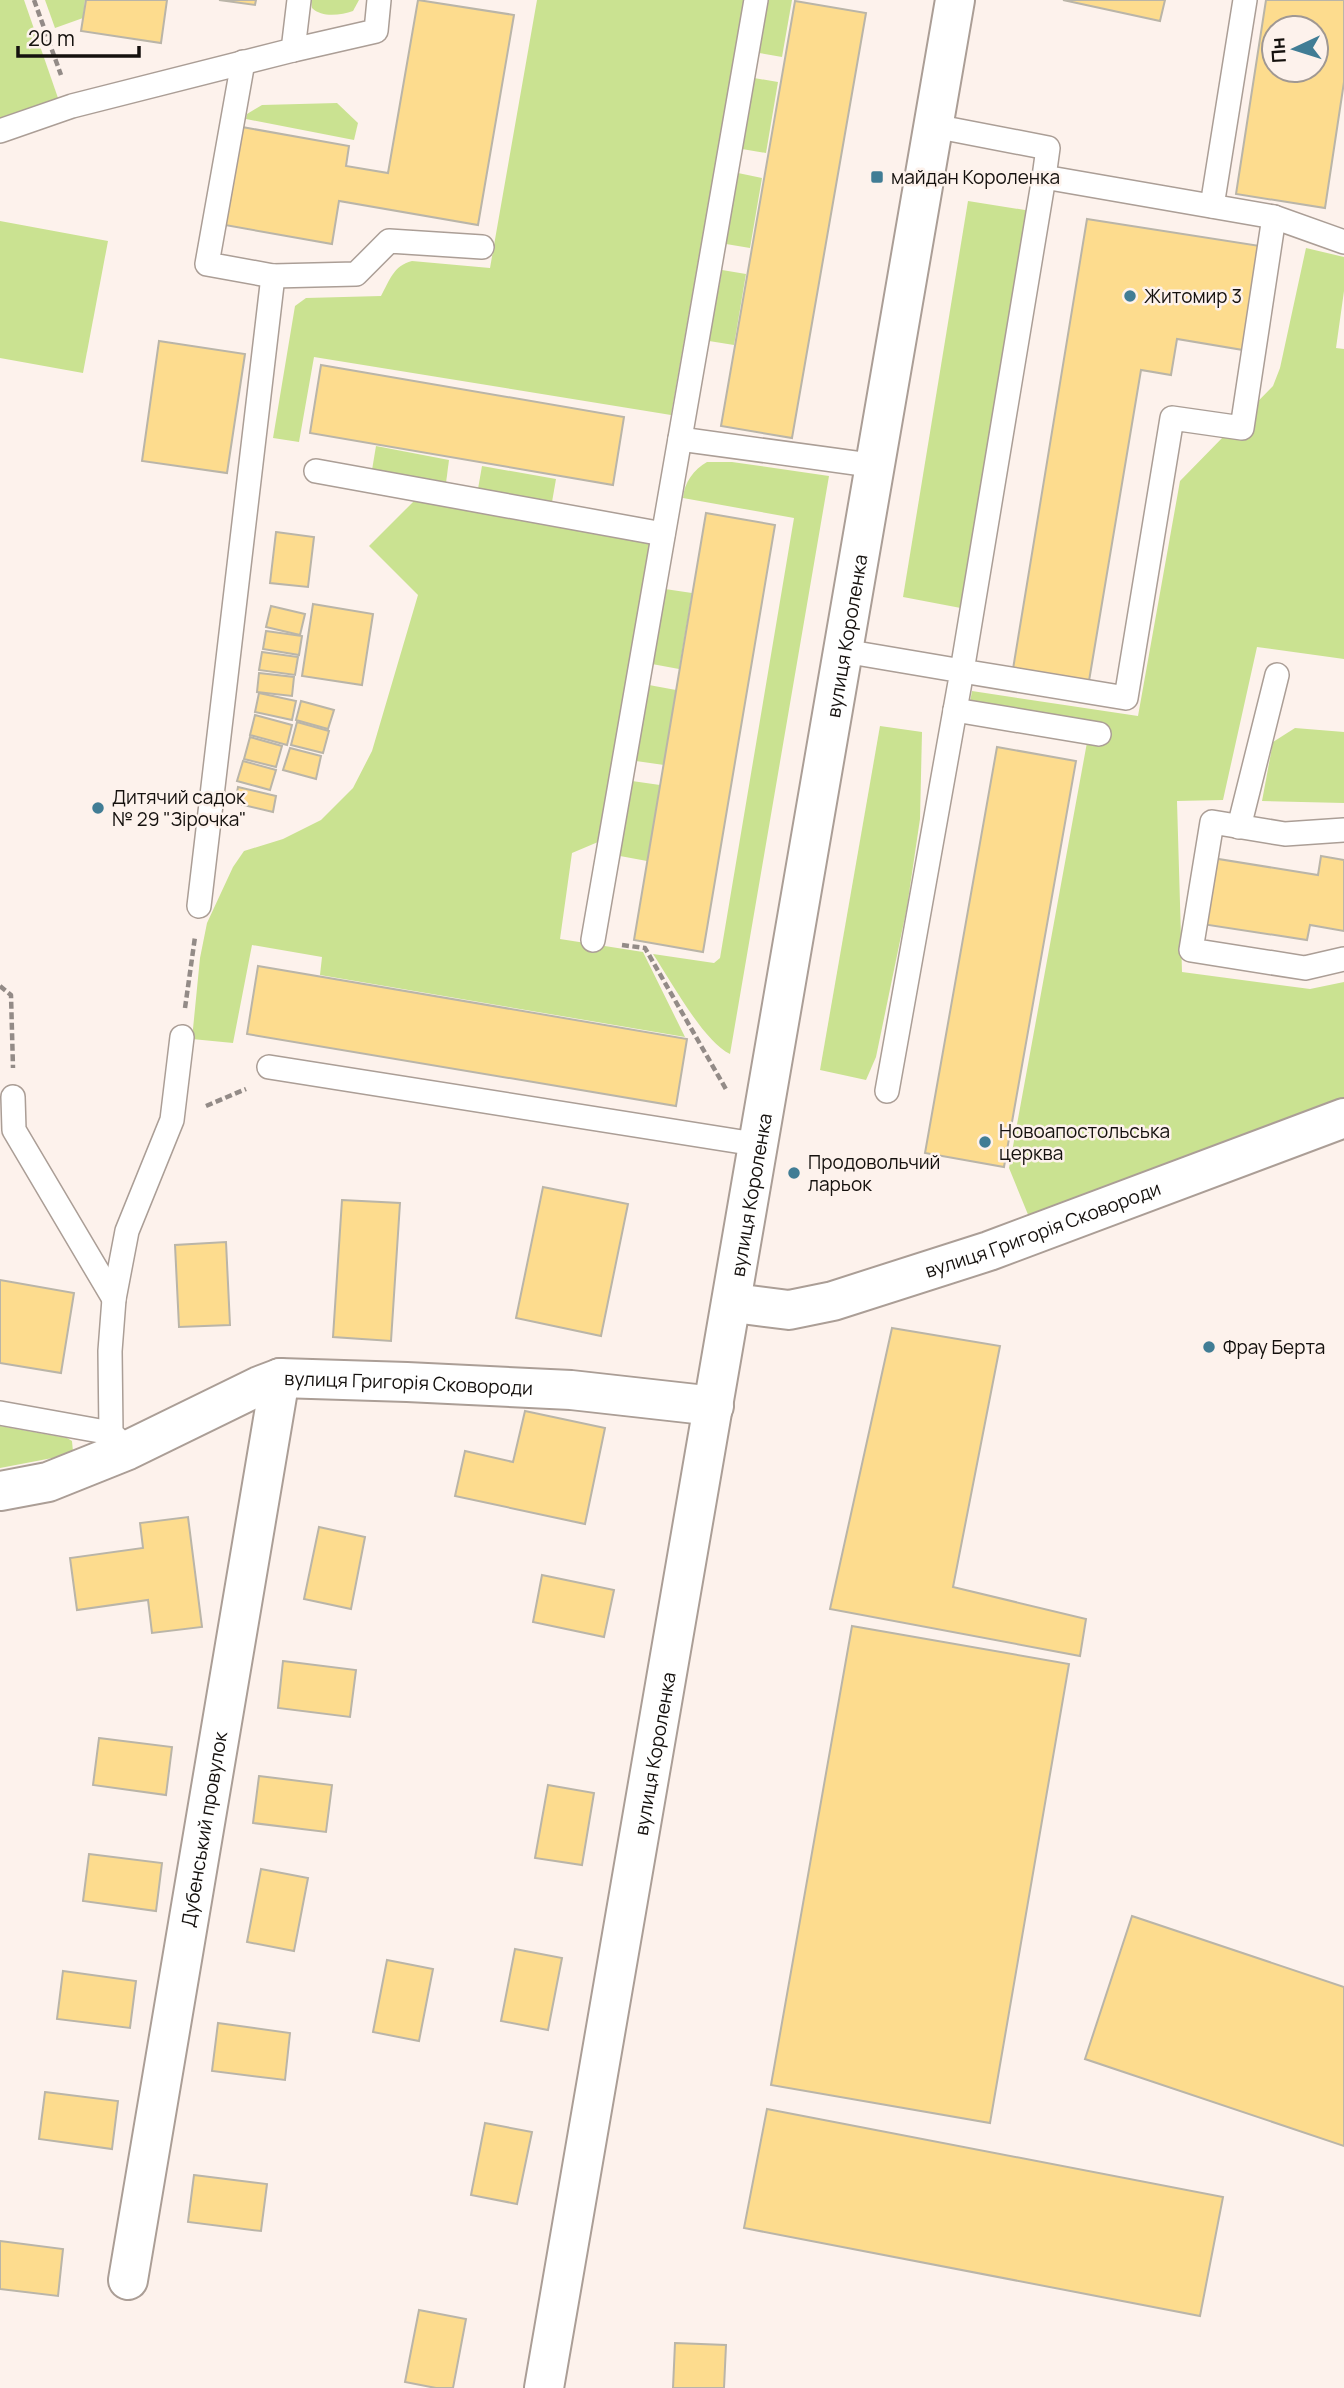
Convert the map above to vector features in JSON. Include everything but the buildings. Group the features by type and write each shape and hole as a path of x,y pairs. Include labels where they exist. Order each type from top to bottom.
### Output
{"street":[{"name":"вулиця Короленка","path":"544,2388 734,1303 956,0"},
{"name":"вулиця Григорія Сковороди","path":"734,1303 789,1310 833,1301 989,1251 1344,1118"},
{"name":"вулиця Григорія Сковороди","path":"0,1491 48,1482 120,1441 280,1378 571,1390 714,1406"},
{"name":"Дубенський провулок","path":"128,2280 280,1378"}],"lane":[{"path":"293,50 299,0"},
{"path":"0,131 72,106 376,31 379,0"},
{"path":"593,940 756,0"},
{"path":"1212,205 1245,0"},
{"path":"243,62 206,264 273,276 356,274 389,241 482,247"},
{"path":"887,1091 962,671 1048,148 934,126"},
{"path":"1044,177 1275,217 1344,242"},
{"path":"844,651 1126,698 1172,418 1242,428 1275,217"},
{"path":"199,906 273,276"},
{"path":"680,439 877,466"},
{"path":"316,471 663,534"},
{"path":"1239,827 1277,675"},
{"path":"955,710 1099,734"},
{"path":"1344,830 1285,834 1212,822 1191,950 1305,968 1344,959"},
{"path":"0,1413 120,1441 110,1351 114,1299 127,1231 172,1120 181,1037"},
{"path":"269,1067 761,1145"},
{"path":"13,1097 13,1130 114,1299"}],"path":[{"path":"34,0 49,42"},
{"path":"181,1037 199,906"},
{"path":"593,940 645,948 731,1098"},
{"path":"0,986 11,995 13,1097"},
{"path":"172,1120 266,1081 269,1067"}],"green space":[{"path":"0,0 24,0 58,98 0,119"},
{"path":"45,0 85,0 83,18 55,28"},
{"path":"311,0 359,0 353,11 332,15 316,11 312,8"},
{"path":"537,0 744,0 671,415 314,357 299,442 273,438 295,306 306,298 381,296 396,270 412,261 490,268"},
{"path":"768,0 792,0 782,57 759,53"},
{"path":"754,78 778,82 766,153 742,149"},
{"path":"337,103 358,123 354,140 246,119 247,114 262,105"},
{"path":"738,173 762,178 750,248 726,244"},
{"path":"968,201 1031,211 966,609 903,597"},
{"path":"0,221 108,241 83,373 0,358"},
{"path":"1306,248 1344,257 1344,291 1336,348 1344,349 1344,659 1257,647 1223,800 1177,801 1182,972 1310,989 1344,982 1344,1099 1244,1139 1029,1217 1009,1168 1088,737 967,718 972,691 1138,716 1180,481 1273,386 1280,368"},
{"path":"722,270 746,274 734,345 709,341"},
{"path":"376,446 449,460 446,483 372,470"},
{"path":"707,462 732,462 829,476 730,1054 709,1037 653,954 714,963 720,958 794,518 683,498 690,477"},
{"path":"482,466 556,479 552,502 478,489"},
{"path":"416,499 650,544 598,842 572,853 560,939 643,952 685,1037 320,975 322,957 252,945 233,1043 192,1039 200,958 207,923 233,867 244,851 283,839 321,820 353,788 372,751 418,595 369,546"},
{"path":"665,589 692,593 679,669 652,664"},
{"path":"649,685 676,690 664,765 636,761"},
{"path":"880,726 922,732 920,819 907,907 876,1057 866,1080 820,1070"},
{"path":"1295,728 1344,732 1344,803 1262,801 1273,742"},
{"path":"632,781 660,785 647,861 620,856"},
{"path":"0,1426 67,1438 72,1441 73,1452 0,1468"}],"place":[{"name":"майдан Короленка","path":"877,177"},
{"name":"Житомир 3","path":"1130,296"},
{"name":"Дитячий садок № 29 \"Зірочка\"","path":"98,808"},
{"name":"Новоапостольська церква","path":"985,1142"},
{"name":"Продовольчий ларьок","path":"794,1173"},
{"name":"Фрау Берта","path":"1209,1347"}]}
